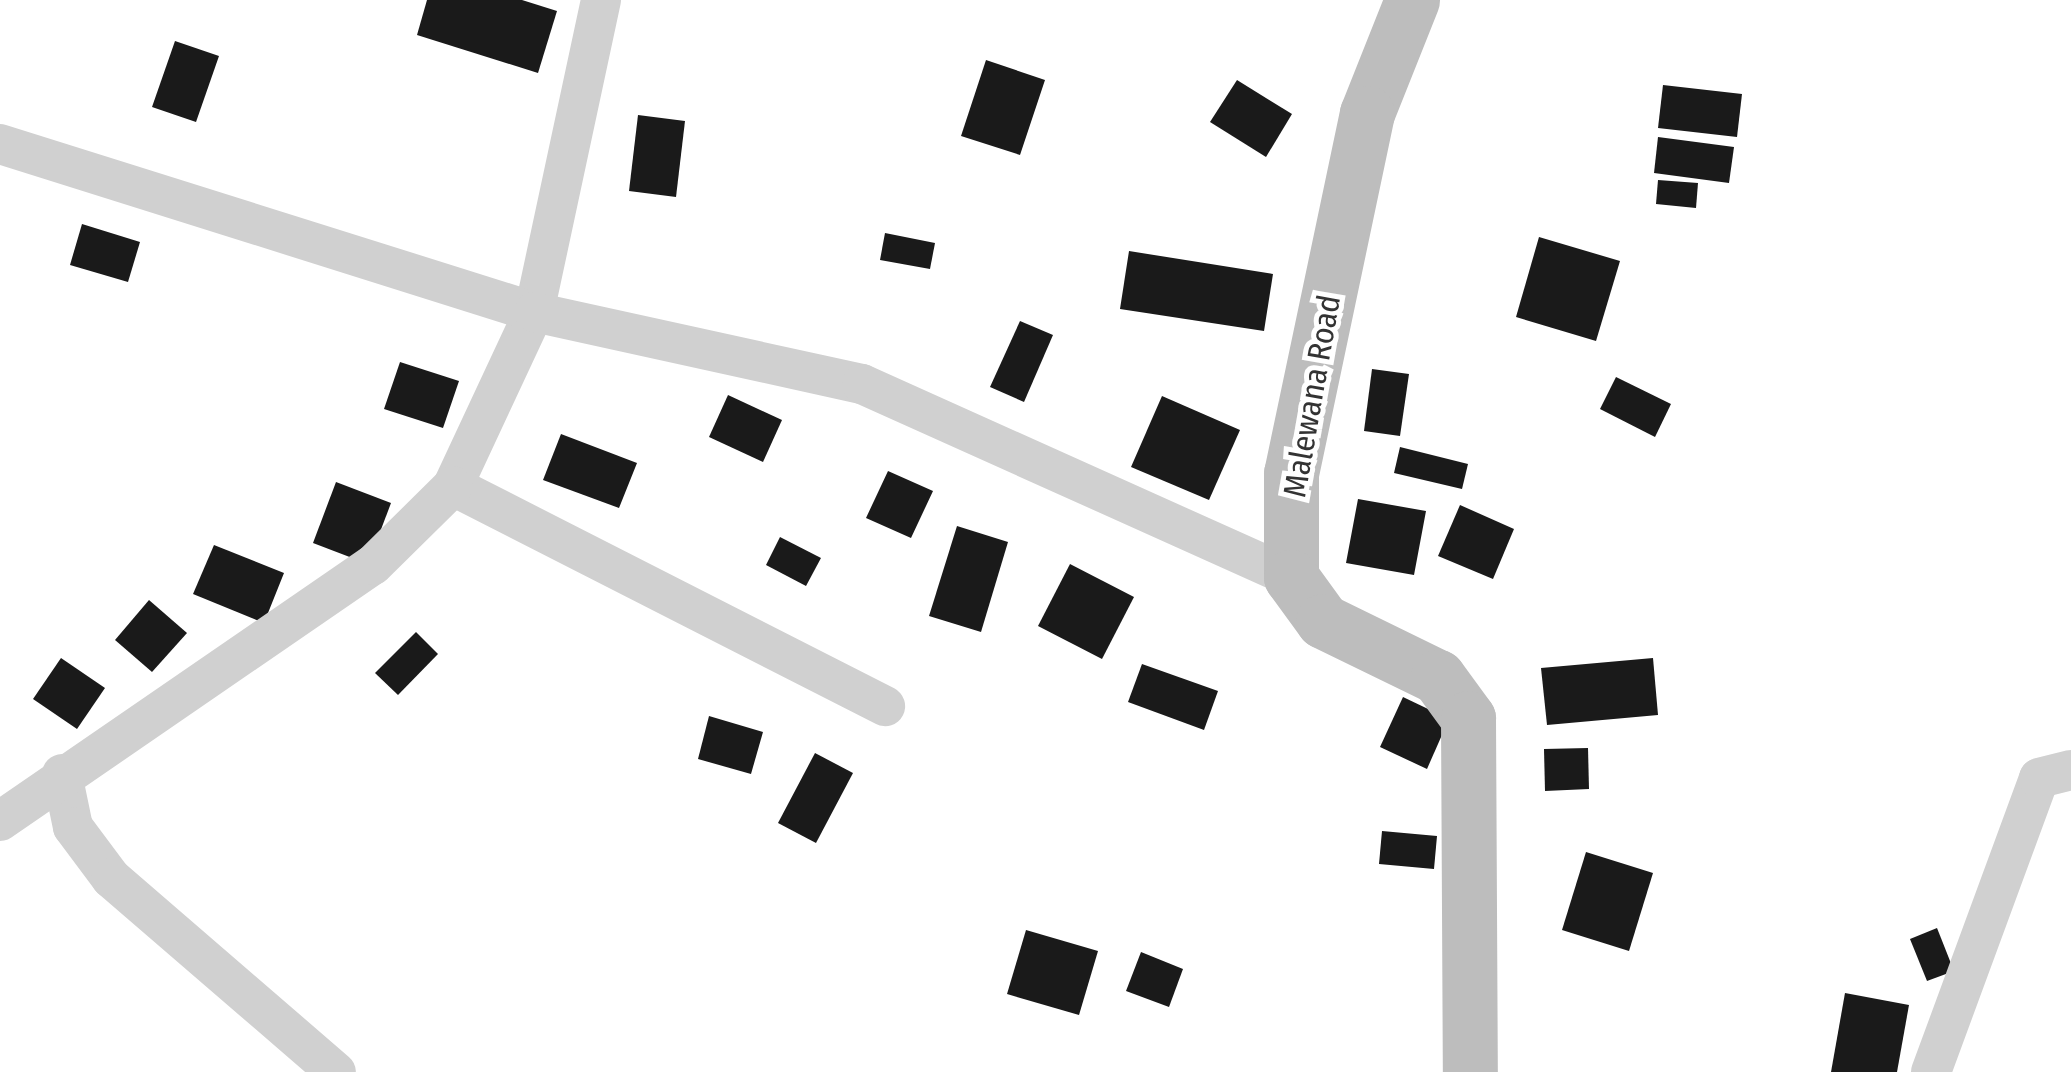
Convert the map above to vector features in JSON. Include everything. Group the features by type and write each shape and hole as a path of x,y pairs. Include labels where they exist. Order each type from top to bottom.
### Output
{"street":[{"path":"0,820 62,774 184,701 373,564 452,486 534,312 601,0"},
{"name":"Malewana Road","path":"1291,578 1291,473 1367,113 1412,0"},
{"path":"0,144 534,312 862,384 1291,578 1323,621 1438,677 1468,718 1470,1072"},
{"path":"452,486 885,706"},
{"path":"1931,1072 2039,778 2071,770"},
{"path":"62,774 73,827 110,878 336,1072"}],"building":[{"path":"427,0 522,0 557,11 538,73 417,35"},
{"path":"175,41 219,56 196,122 152,107"},
{"path":"986,60 1045,80 1020,155 961,136"},
{"path":"1237,80 1292,114 1266,157 1210,122"},
{"path":"1663,85 1742,94 1737,137 1658,128"},
{"path":"638,115 685,121 676,197 629,191"},
{"path":"1658,137 1734,147 1729,183 1654,173"},
{"path":"1658,180 1698,183 1696,208 1656,204"},
{"path":"82,224 140,242 128,282 70,265"},
{"path":"885,233 935,243 930,269 880,260"},
{"path":"1539,237 1620,261 1596,341 1516,317"},
{"path":"1129,251 1273,274 1264,331 1120,309"},
{"path":"1020,321 1053,335 1024,402 990,387"},
{"path":"400,362 459,381 443,428 384,409"},
{"path":"1372,369 1409,374 1400,436 1364,431"},
{"path":"1616,377 1671,404 1655,437 1600,409"},
{"path":"728,395 782,420 763,462 709,437"},
{"path":"1162,396 1240,430 1209,500 1131,467"},
{"path":"561,434 637,463 619,508 543,480"},
{"path":"1400,447 1468,464 1462,489 1394,473"},
{"path":"888,471 933,491 911,538 866,518"},
{"path":"336,482 391,503 368,564 313,543"},
{"path":"1358,499 1426,511 1414,575 1346,563"},
{"path":"1460,505 1514,529 1493,579 1438,556"},
{"path":"957,526 1008,542 981,632 929,616"},
{"path":"780,537 821,558 806,586 766,565"},
{"path":"214,545 284,573 264,623 193,594"},
{"path":"1070,564 1134,597 1102,659 1038,626"},
{"path":"149,600 187,633 152,672 115,640"},
{"path":"416,632 438,654 398,695 375,673"},
{"path":"61,658 105,688 77,729 33,699"},
{"path":"1653,658 1658,715 1547,725 1541,668"},
{"path":"1142,664 1218,691 1204,730 1128,702"},
{"path":"1403,697 1449,719 1427,769 1380,747"},
{"path":"709,716 763,732 751,774 698,759"},
{"path":"1588,748 1589,789 1545,791 1544,749"},
{"path":"815,753 853,773 816,843 778,823"},
{"path":"1382,831 1437,836 1434,869 1379,864"},
{"path":"1586,852 1653,873 1629,951 1562,930"},
{"path":"1937,928 1954,971 1927,981 1910,939"},
{"path":"1026,930 1098,951 1079,1015 1007,994"},
{"path":"1141,952 1183,969 1169,1007 1126,991"},
{"path":"1845,993 1909,1005 1897,1072 1831,1072"}]}
